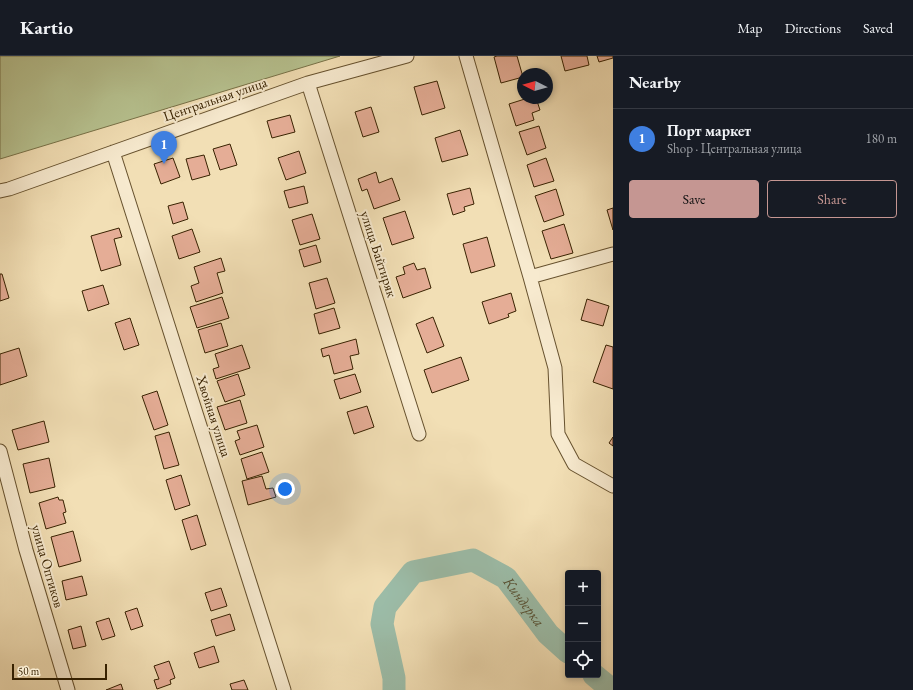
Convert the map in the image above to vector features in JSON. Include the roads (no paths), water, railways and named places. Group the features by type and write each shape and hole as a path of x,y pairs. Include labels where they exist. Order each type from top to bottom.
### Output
{"street":[{"name":"Центральная улица","path":"0,192 308,84 408,56"},
{"path":"466,56 555,368 558,434 574,464 613,486"},
{"name":"улица Байтиряк","path":"308,84 419,434"},
{"name":"Хвойная улица","path":"113,152 284,690"},
{"path":"530,277 613,254"},
{"name":"улица Оптиков","path":"0,451 26,550 68,690"}],"waterway":[{"name":"Киндерка","path":"394,690 394,678 382,624 385,607 413,572 473,560 506,578 548,634 565,649"},
{"name":"Киндерка","path":"598,678 612,690"}],"place":[{"name":"Порт маркет","path":"164,164"}]}
